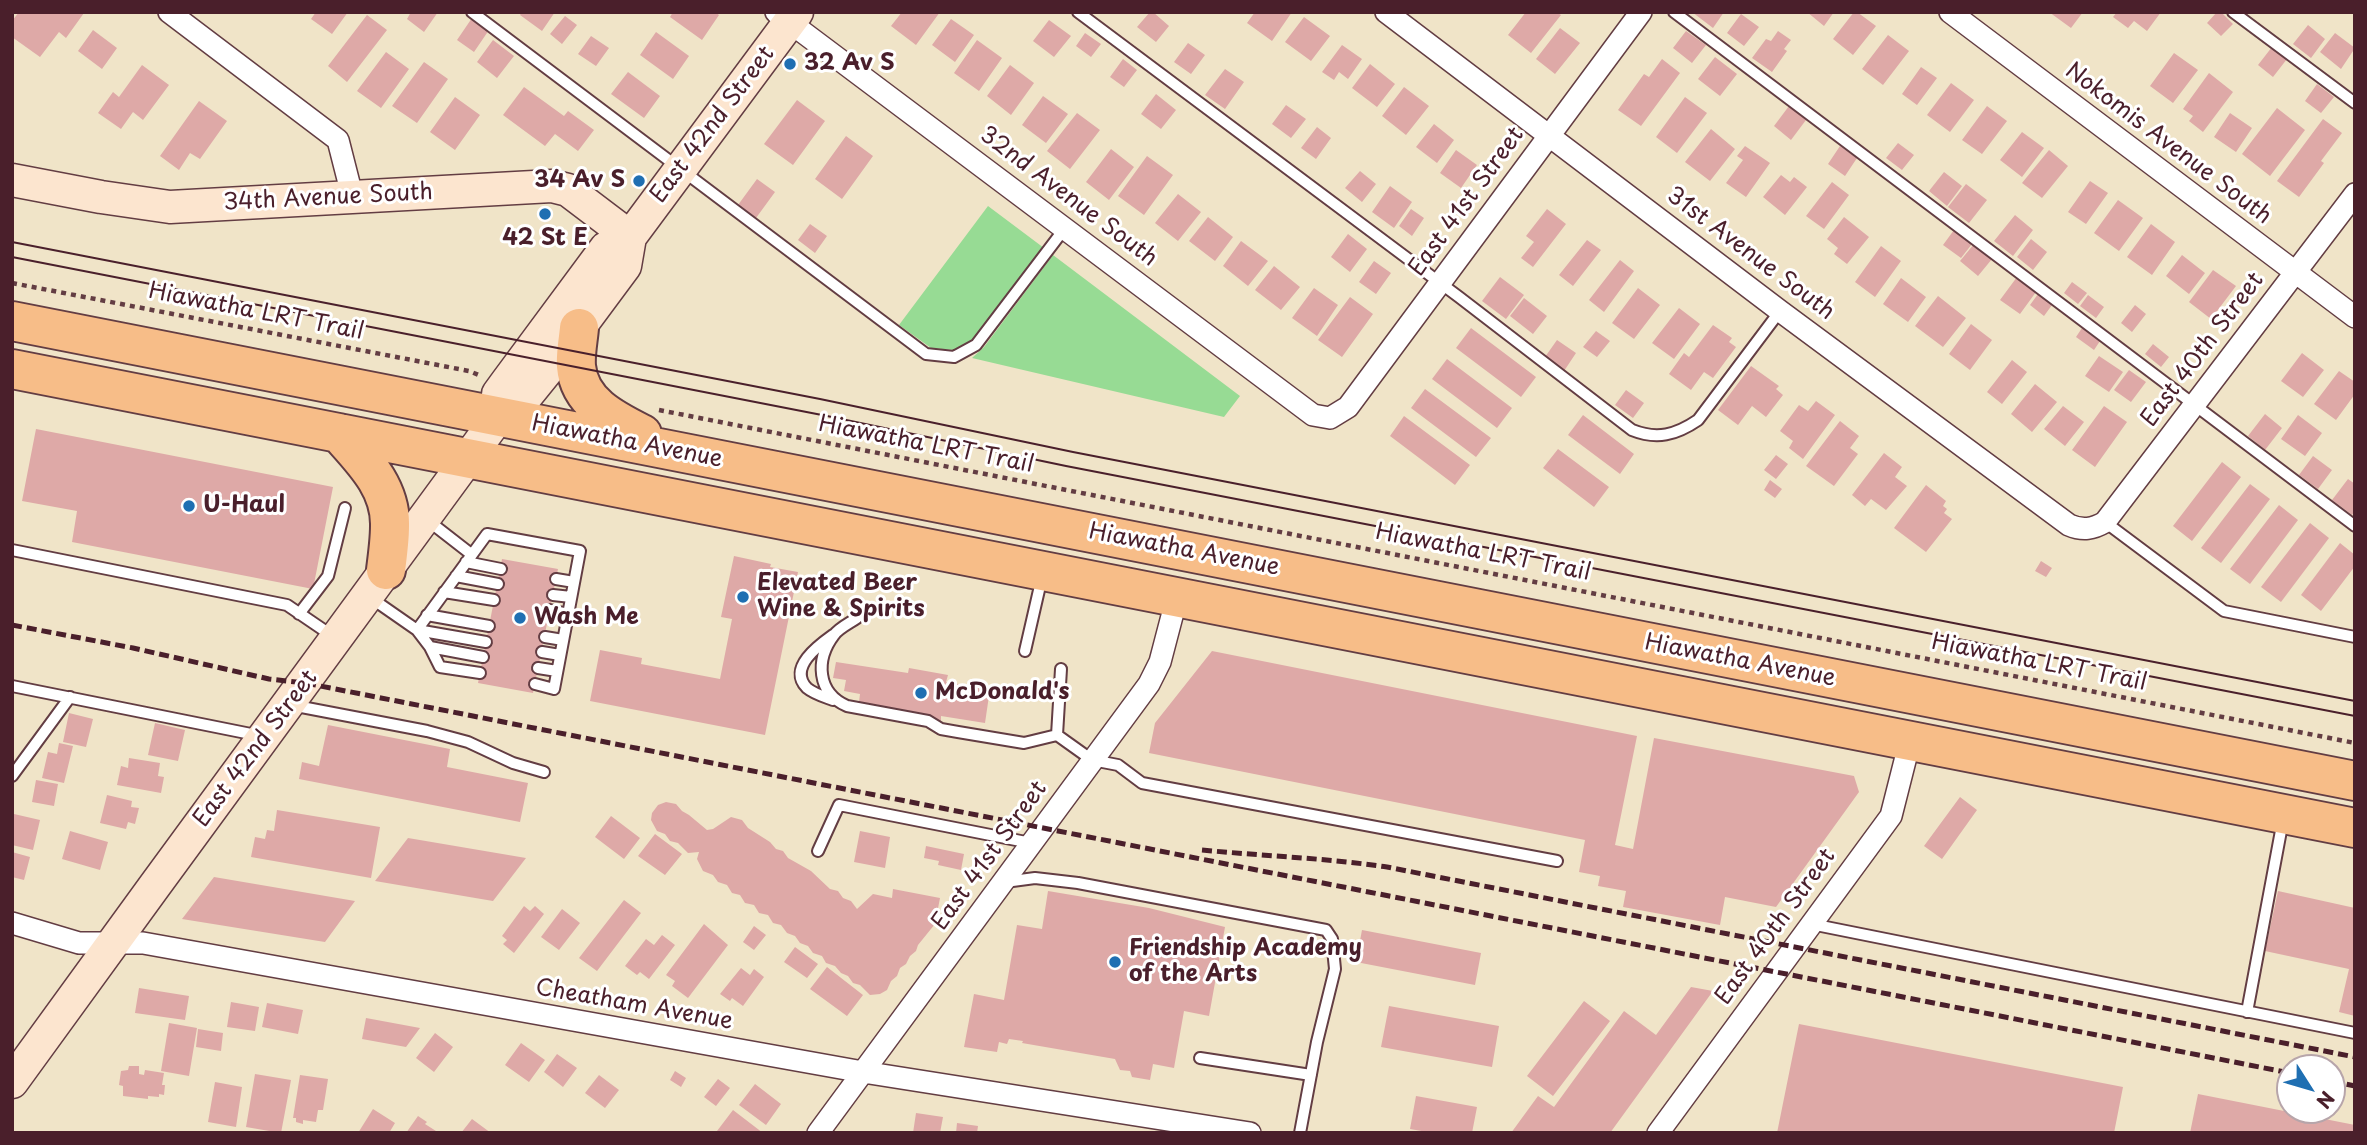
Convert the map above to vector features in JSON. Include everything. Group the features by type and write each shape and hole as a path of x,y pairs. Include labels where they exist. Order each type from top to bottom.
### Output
{"highway":[{"name":"Hiawatha Avenue","path":"12,321 2355,781"},
{"path":"579,328 576,368 579,382 589,398 601,412 682,454"},
{"name":"Hiawatha Avenue","path":"12,369 2355,828"},
{"path":"339,433 376,476 386,501 390,527 377,583"}],"street":[{"path":"169,12 338,140 352,195"},
{"name":"31st Avenue South","path":"1386,12 1780,311 2069,525 2096,526"},
{"name":"East 41st Street","path":"1330,418 1348,407 1642,12"},
{"name":"Nokomis Avenue South","path":"1950,12 2355,317"},
{"name":"East 42nd Street","path":"12,1082 499,416 515,410 625,265 630,237 681,170 787,16"},
{"name":"32nd Avenue South","path":"787,16 1313,415 1330,418"},
{"name":"34th Avenue South","path":"12,180 170,207 552,186 568,190 630,237"},
{"name":"East 40th Street","path":"2096,526 2195,404 2355,194"},
{"name":"East 42nd Street","path":"499,416 498,394 506,383 606,248 630,237"},
{"name":"East 41st Street","path":"818,1133 1149,684 1160,662 1177,597"},
{"name":"East 40th Street","path":"1658,1133 1891,816 1910,741"},
{"name":"Cheatham Avenue","path":"12,923 79,943 143,943 863,1072 1250,1133"}],"lane":[{"path":"472,12 926,354 954,357 976,345 1065,228"},
{"path":"1078,12 1632,430 1659,436 1683,430 1698,420 1780,311"},
{"path":"1674,12 2355,526"},
{"path":"2233,12 2355,103"},
{"path":"299,614 328,576 345,508"},
{"path":"424,517 469,558 500,569"},
{"path":"2096,526 2224,611 2355,637"},
{"path":"416,630 487,534 580,551 554,689 535,684"},
{"path":"12,550 287,605 337,640"},
{"path":"1025,651 1043,571"},
{"path":"456,576 498,584"},
{"path":"556,579 574,582"},
{"path":"377,583 430,648 440,667 480,673"},
{"path":"444,592 495,600"},
{"path":"553,595 571,597"},
{"path":"550,610 568,614"},
{"path":"427,615 489,626"},
{"path":"857,618 813,649 803,665 802,672 807,688 847,706 928,721 941,729 1024,743 1057,735 1093,760 1118,765 1142,783 1557,861"},
{"path":"416,630 486,642"},
{"path":"835,633 822,667 823,682 835,701"},
{"path":"545,637 563,640"},
{"path":"430,648 483,657"},
{"path":"542,652 560,655"},
{"path":"538,668 557,671"},
{"path":"1057,735 1061,669"},
{"path":"12,686 264,736"},
{"path":"12,776 70,697"},
{"path":"288,705 468,742 513,763 544,772"},
{"path":"818,851 839,805 1031,843"},
{"path":"2247,1012 2284,814"},
{"path":"1002,883 1035,878 1069,882 1326,930 1332,939 1335,969 1300,1133"},
{"path":"1811,924 2355,1033"},
{"path":"1200,1058 1311,1075"}],"path":[{"name":"Hiawatha LRT Trail","path":"12,283 469,371 485,377"},
{"name":"Hiawatha LRT Trail","path":"655,409 2355,743"}],"green space":[{"path":"988,206 1044,248 974,339 953,350 931,348 899,325"},
{"path":"1053,255 1240,396 1224,417 972,358 984,347"}],"building":[{"path":"19,12 84,13 66,38 59,32 40,57 12,37 12,21"},
{"path":"316,12 348,12 332,34 311,19"},
{"path":"411,12 438,12 424,32 407,19"},
{"path":"522,12 555,12 542,31 520,15"},
{"path":"673,12 715,12 719,15 702,40 670,17"},
{"path":"902,12 940,12 916,45 891,26"},
{"path":"1150,12 1169,26 1156,42 1137,27"},
{"path":"1255,12 1292,12 1272,41 1247,23"},
{"path":"1526,12 1556,12 1561,15 1531,53 1508,35"},
{"path":"1692,12 1724,12 1713,28"},
{"path":"1807,12 1834,12 1824,26"},
{"path":"1854,12 1876,26 1853,55 1833,39"},
{"path":"2049,12 2083,12 2071,28"},
{"path":"2117,12 2161,12 2147,31 2134,21 2128,28 2113,17"},
{"path":"2217,12 2221,12 2233,24 2221,36 2207,23"},
{"path":"1741,14 1759,27 1744,46 1727,33"},
{"path":"367,15 387,30 347,82 328,66"},
{"path":"565,16 577,25 562,44 550,34"},
{"path":"1304,17 1330,36 1311,61 1285,42"},
{"path":"472,18 489,30 474,52 457,40"},
{"path":"951,19 974,35 955,62 932,45"},
{"path":"1049,20 1071,36 1054,57 1033,41"},
{"path":"2308,25 2325,39 2311,58 2293,44"},
{"path":"1560,28 1580,43 1555,74 1536,59"},
{"path":"93,30 117,48 102,69 78,51"},
{"path":"1686,31 1706,45 1692,63 1673,48"},
{"path":"1778,31 1791,40 1784,49 1787,51 1772,72 1752,58 1766,39 1771,41"},
{"path":"656,32 689,56 673,79 640,55"},
{"path":"1085,33 1101,44 1091,57 1076,46"},
{"path":"2335,33 2355,48 2341,69 2320,52"},
{"path":"1888,35 1909,51 1883,85 1862,69"},
{"path":"591,36 609,48 596,66 578,54"},
{"path":"493,40 514,56 497,78 477,62"},
{"path":"977,40 1002,58 979,91 954,73"},
{"path":"1188,43 1205,55 1191,74 1174,62"},
{"path":"1342,45 1362,59 1348,79 1339,72 1334,80 1322,72"},
{"path":"2272,47 2287,59 2273,77 2258,65"},
{"path":"386,52 409,69 381,108 357,91"},
{"path":"2174,53 2198,70 2173,103 2150,86"},
{"path":"1715,57 1737,74 1720,96 1698,79"},
{"path":"1123,59 1137,70 1124,87 1110,77"},
{"path":"1662,59 1680,73 1641,126 1618,110 1644,74 1649,77"},
{"path":"424,62 448,79 417,123 392,106"},
{"path":"1370,64 1395,84 1377,107 1352,88"},
{"path":"142,65 169,85 143,120 133,112 121,129 98,113 113,92 119,97"},
{"path":"1010,65 1034,83 1011,115 987,96"},
{"path":"1921,67 1937,78 1917,105 1902,94"},
{"path":"1225,69 1244,82 1225,109 1205,95"},
{"path":"628,72 660,96 644,118 611,94"},
{"path":"2209,73 2233,92 2203,132 2189,121 2193,116 2183,109"},
{"path":"1951,83 1974,100 1950,132 1927,115"},
{"path":"2317,84 2334,97 2321,113 2305,101"},
{"path":"524,87 564,116 568,111 594,130 578,151 555,134 545,146 503,115"},
{"path":"1404,87 1429,106 1406,135 1382,116"},
{"path":"1156,94 1176,110 1161,129 1141,114"},
{"path":"1043,96 1068,114 1046,143 1022,125"},
{"path":"455,97 480,115 455,150 430,132"},
{"path":"1685,97 1707,113 1677,153 1656,137"},
{"path":"797,100 825,121 793,165 764,144"},
{"path":"199,101 227,121 200,159 190,153 179,170 160,156"},
{"path":"1286,105 1306,119 1291,138 1272,124"},
{"path":"1789,106 1806,120 1791,140 1774,126"},
{"path":"1987,106 2007,121 1982,154 1962,140"},
{"path":"2277,108 2305,130 2270,176 2242,154"},
{"path":"1077,113 1100,130 1070,169 1047,151"},
{"path":"2230,113 2252,128 2236,152 2214,137"},
{"path":"2323,119 2342,133 2299,197 2277,181"},
{"path":"1434,124 1454,140 1437,163 1416,147"},
{"path":"1317,127 1331,138 1316,159 1301,148"},
{"path":"1711,129 1735,149 1710,181 1685,162"},
{"path":"2022,132 2044,148 2022,177 2000,160"},
{"path":"846,136 873,156 842,199 815,179"},
{"path":"1898,143 1914,155 1902,170 1886,158"},
{"path":"1745,146 1770,163 1746,197 1726,183 1743,160 1737,156"},
{"path":"1840,146 1857,158 1845,176 1828,164"},
{"path":"1111,149 1134,167 1109,200 1086,182"},
{"path":"1456,150 1477,165 1461,188 1440,173"},
{"path":"2049,150 2068,166 2042,198 2022,183"},
{"path":"1147,156 1173,175 1144,215 1118,196"},
{"path":"1360,171 1376,184 1362,202 1345,188"},
{"path":"1944,172 1962,186 1947,206 1929,191"},
{"path":"1781,175 1790,182 1794,177 1807,187 1785,215 1763,197"},
{"path":"757,179 775,192 756,218 738,205"},
{"path":"2090,181 2108,193 2086,224 2068,212"},
{"path":"1832,182 1849,195 1824,229 1806,216"},
{"path":"1966,184 1987,200 1969,223 1948,207"},
{"path":"1390,186 1412,202 1394,228 1372,212"},
{"path":"1178,194 1201,212 1178,241 1155,223"},
{"path":"2118,200 2143,218 2119,251 2094,233"},
{"path":"1411,209 1424,218 1412,236 1399,226"},
{"path":"1547,209 1566,224 1533,267 1521,258 1534,242 1526,236"},
{"path":"2015,215 2033,230 2013,256 1994,241"},
{"path":"1208,217 1233,237 1215,261 1189,241"},
{"path":"1844,217 1869,237 1847,264 1834,254 1838,248 1827,239"},
{"path":"810,224 827,236 815,253 798,240"},
{"path":"2151,224 2175,242 2152,275 2127,257"},
{"path":"1954,230 1972,244 1961,258 1943,245"},
{"path":"1348,234 1367,249 1350,272 1331,257"},
{"path":"2031,239 2047,252 2033,270 2017,257"},
{"path":"1587,240 1601,250 1573,286 1559,275"},
{"path":"1241,241 1268,261 1248,286 1223,266"},
{"path":"1974,244 1992,259 1978,276 1960,261"},
{"path":"1881,246 1901,261 1875,297 1855,282"},
{"path":"2182,255 2205,273 2189,294 2166,276"},
{"path":"1620,260 1634,271 1604,312 1589,300"},
{"path":"1374,261 1391,273 1376,294 1359,282"},
{"path":"1274,266 1300,287 1281,310 1255,290"},
{"path":"2213,270 2236,286 2211,319 2189,302"},
{"path":"1500,277 1524,295 1506,319 1482,301"},
{"path":"2017,277 2036,292 2020,314 2000,300"},
{"path":"1901,278 1926,297 1908,322 1883,304"},
{"path":"2072,282 2087,293 2078,304 2064,293"},
{"path":"1314,288 1338,305 1317,336 1292,318"},
{"path":"1638,288 1660,305 1634,339 1612,323"},
{"path":"2038,294 2052,305 2044,316 2030,305"},
{"path":"2088,295 2104,307 2096,318 2080,306"},
{"path":"1938,296 1966,318 1943,347 1915,326"},
{"path":"1350,297 1373,314 1342,357 1318,340"},
{"path":"1524,298 1547,316 1533,334 1510,316"},
{"path":"2135,305 2146,314 2132,332 2121,323"},
{"path":"1679,308 1700,324 1674,359 1652,343"},
{"path":"1971,324 1992,340 1970,370 1949,354"},
{"path":"1713,325 1732,338 1729,342 1736,347 1713,378 1704,372 1691,390 1669,374 1684,353 1689,357"},
{"path":"1471,328 1536,377 1521,397 1456,348"},
{"path":"2082,328 2100,341 2094,350 2076,337"},
{"path":"1596,331 1610,341 1597,357 1583,347"},
{"path":"1557,340 1576,353 1564,371 1545,357"},
{"path":"2153,344 2169,357 2161,367 2145,354"},
{"path":"2302,353 2324,370 2303,397 2281,381"},
{"path":"2099,356 2123,372 2109,392 2085,376"},
{"path":"1447,359 1512,408 1497,428 1432,379"},
{"path":"2012,360 2027,372 2002,404 1987,392"},
{"path":"1751,366 1779,386 1776,389 1783,395 1766,417 1752,406 1738,425 1718,410"},
{"path":"2129,370 2146,382 2131,402 2114,390"},
{"path":"2339,371 2355,382 2355,394 2336,420 2314,404"},
{"path":"2035,384 2057,402 2032,432 2011,414"},
{"path":"1425,389 1491,438 1476,457 1411,408"},
{"path":"1626,390 1644,403 1633,418 1615,405"},
{"path":"1816,401 1835,415 1803,459 1789,448 1793,441 1780,431 1799,405 1808,411"},
{"path":"2063,406 2084,422 2065,446 2044,429"},
{"path":"2104,406 2127,422 2095,467 2072,450"},
{"path":"2265,414 2282,428 2265,450 2248,436"},
{"path":"1583,415 1634,454 1620,474 1568,435"},
{"path":"2298,415 2322,433 2305,456 2281,439"},
{"path":"1404,416 1470,465 1455,485 1390,436"},
{"path":"1840,421 1859,436 1850,448 1858,454 1834,486 1806,466"},
{"name":"U-Haul","path":"36,429 333,487 313,589 72,542 77,511 22,501"},
{"path":"1558,449 1609,487 1594,507 1543,468"},
{"path":"1884,453 1902,467 1895,477 1907,486 1886,510 1871,499 1865,506 1852,495"},
{"path":"1776,455 1788,464 1776,479 1764,470"},
{"path":"2313,456 2332,470 2318,489 2299,475"},
{"path":"2222,462 2241,477 2192,541 2173,526"},
{"path":"2348,479 2355,484 2355,511 2352,515 2332,500"},
{"path":"1770,480 1782,489 1775,498 1764,490"},
{"path":"2250,484 2270,499 2221,563 2201,548"},
{"path":"1926,485 1946,501 1943,506 1947,509 1944,513 1952,519 1926,552 1894,528"},
{"path":"2279,505 2298,520 2250,584 2230,569"},
{"path":"2310,523 2329,538 2281,602 2261,587"},
{"path":"2340,543 2355,555 2355,566 2321,611 2301,595"},
{"path":"734,556 798,572 765,735 590,701 600,650 642,658 641,664 720,679 732,619 721,617"},
{"name":"Wash Me","path":"502,559 558,569 533,693 478,683"},
{"path":"2041,561 2052,568 2046,577 2035,571"},
{"path":"1212,651 1637,736 1615,845 1633,849 1654,738 1854,776 1859,792 1776,907 1725,897 1720,925 1623,907 1626,891 1598,886 1600,876 1579,872 1585,840 1149,753 1155,723"},
{"name":"McDonald's","path":"836,662 908,673 909,668 948,675 946,682 990,689 985,723 941,716 941,721 925,718 926,714 859,702 860,694 844,691 846,680 833,678"},
{"path":"69,713 93,719 86,747 63,742"},
{"path":"155,723 185,730 178,761 148,755"},
{"path":"328,725 450,749 447,767 528,783 520,822 299,779 302,762 319,766"},
{"path":"59,743 73,746 64,783 42,778 48,752 57,754"},
{"path":"129,758 160,763 158,776 164,777 161,793 117,785 121,766 128,768"},
{"path":"36,780 58,784 54,806 32,802"},
{"path":"107,795 132,801 131,807 139,808 135,824 128,822 126,829 100,823"},
{"path":"1960,797 1977,810 1942,859 1924,846"},
{"path":"666,802 676,804 707,830 731,817 742,820 748,828 776,849 783,851 788,858 811,871 830,889 838,891 843,898 851,901 857,909 873,894 892,898 893,889 940,898 935,924 906,964 900,968 887,990 870,995 835,966 826,963 822,956 813,953 795,936 787,933 781,925 773,923 768,915 759,913 754,905 745,903 740,895 732,893 727,885 703,871 697,859 699,852 688,853 678,843 670,841 665,834 657,831 651,820 652,813 658,805"},
{"path":"277,810 380,827 371,878 251,857 255,837 265,839 267,830 274,831"},
{"path":"14,814 40,820 33,850 12,845"},
{"path":"611,816 640,838 624,859 595,837"},
{"path":"70,831 108,842 100,870 62,859"},
{"path":"860,831 890,837 885,868 854,862"},
{"path":"655,834 682,854 665,875 638,856"},
{"path":"408,838 526,858 493,901 375,881"},
{"path":"926,846 964,854 961,870 938,865 939,861 924,858"},
{"path":"12,852 30,857 24,880 12,877"},
{"path":"214,877 355,901 325,942 182,919"},
{"name":"Friendship Academy of the Arts","path":"1048,891 1149,908 1225,927 1209,1016 1184,1011 1174,1068 1153,1064 1150,1080 1132,1077 1130,1071 1120,1070 1115,1059 1022,1043 1023,1041 1009,1039 1007,1044 999,1042 997,1052 964,1047 974,994 1004,1000 1017,925 1042,929"},
{"path":"2278,891 2355,908 2355,1016 2339,1012 2349,969 2265,951"},
{"path":"624,900 641,913 597,971 579,958"},
{"path":"524,906 530,911 535,906 544,914 514,953 503,944 507,940 502,936"},
{"path":"562,909 580,923 559,950 541,937"},
{"path":"704,924 728,945 688,998 672,986 675,981 666,975"},
{"path":"754,926 766,935 754,950 743,942"},
{"path":"1362,930 1481,953 1475,985 1356,962"},
{"path":"662,935 675,945 649,979 640,972 637,975 625,966 646,939 654,945"},
{"path":"795,947 818,964 807,978 784,962"},
{"path":"827,967 863,995 847,1016 810,989"},
{"path":"741,968 750,975 754,969 764,977 743,1006 720,994"},
{"path":"1691,987 1713,991 1610,1133 1511,1133 1538,1096 1554,1107 1624,1011 1656,1035"},
{"path":"139,988 189,996 185,1020 135,1013"},
{"path":"1584,1001 1610,1021 1553,1096 1527,1076"},
{"path":"231,1002 259,1007 255,1031 227,1027"},
{"path":"267,1003 303,1010 298,1034 262,1027"},
{"path":"1389,1006 1499,1026 1492,1067 1381,1047"},
{"path":"366,1018 420,1028 406,1047 362,1039"},
{"path":"169,1023 197,1028 189,1076 161,1071"},
{"path":"1799,1024 2123,1087 2114,1133 1777,1133"},
{"path":"198,1029 223,1033 221,1051 196,1047"},
{"path":"435,1033 453,1047 434,1072 416,1058"},
{"path":"521,1043 545,1060 529,1082 505,1065"},
{"path":"557,1054 577,1068 563,1087 544,1072"},
{"path":"129,1066 139,1066 139,1074 144,1075 145,1070 164,1073 164,1095 148,1096 148,1099 123,1096 123,1086 119,1085 121,1071 128,1070"},
{"path":"675,1071 686,1078 681,1087 670,1080"},
{"path":"255,1074 291,1080 281,1133 246,1127"},
{"path":"300,1075 328,1079 323,1110 318,1110 316,1122 303,1120 303,1124 293,1118"},
{"path":"599,1075 619,1090 605,1108 585,1093"},
{"path":"718,1079 730,1088 716,1106 704,1097"},
{"path":"215,1082 242,1087 236,1127 208,1122"},
{"path":"755,1084 781,1104 766,1125 739,1105"},
{"path":"2198,1094 2276,1109 2276,1124 2355,1125 2355,1133 2190,1133"},
{"path":"1416,1096 1477,1107 1472,1133 1433,1133 1410,1129"},
{"path":"373,1109 395,1123 389,1133 358,1133"},
{"path":"733,1110 763,1133 719,1133 717,1131"},
{"path":"916,1113 943,1117 940,1133 913,1133"},
{"path":"418,1116 436,1131 435,1133 406,1133"},
{"path":"472,1119 491,1133 461,1133"},
{"path":"957,1123 978,1126 977,1133 956,1133"}],"tram line":[{"path":"12,242 820,399 1073,452 2355,701"},
{"path":"12,257 827,416 1066,466 2355,716"}],"railway":[{"path":"12,625 133,648 269,679 305,683 2276,1070"},
{"path":"1202,850 1387,867 2355,1057"},
{"path":"2346,1084 2355,1086"}],"place":[{"name":"32 Av S","path":"790,64"},
{"name":"34 Av S","path":"639,181"},
{"name":"42 St E","path":"545,214"},
{"name":"U-Haul","path":"189,506"},
{"name":"Elevated Beer Wine & Spirits","path":"743,597"},
{"name":"Wash Me","path":"520,618"},
{"name":"McDonald's","path":"921,693"},
{"name":"Friendship Academy of the Arts","path":"1115,962"}]}
